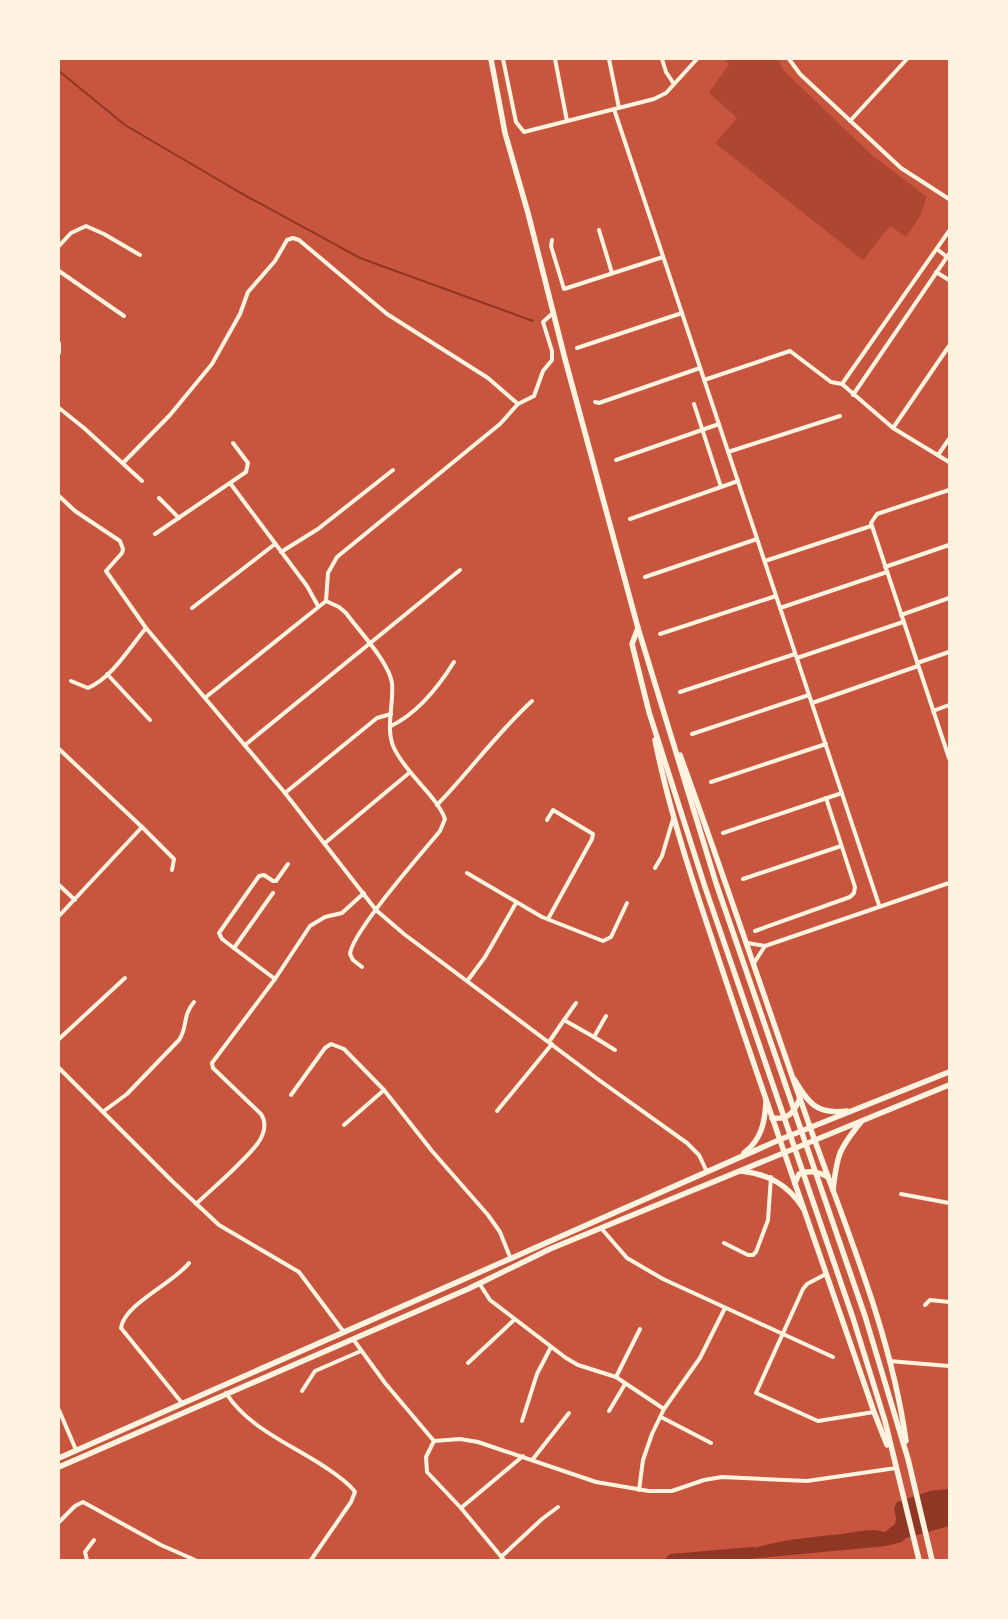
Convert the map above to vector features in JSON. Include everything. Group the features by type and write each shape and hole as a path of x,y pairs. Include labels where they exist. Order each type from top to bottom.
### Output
{"main road":[{"path":"491,59 505,133 638,628 661,706 716,883 864,1316 908,1459"},
{"path":"638,628 632,644 661,771 697,892 783,1152 874,1412 894,1461"},
{"path":"661,706 829,1177 889,1360 903,1418 910,1469 932,1560"},
{"path":"649,712 706,887 853,1318 885,1422 919,1560"},
{"path":"59,1458 510,1257 779,1140 949,1072"},
{"path":"794,1079 809,1103 818,1108 835,1112 855,1110"},
{"path":"59,1467 468,1289 550,1249 949,1085"},
{"path":"772,1118 786,1119 792,1114 800,1098"},
{"path":"736,1159 756,1142 765,1118 766,1101"},
{"path":"833,1190 835,1164 839,1153 862,1120"},
{"path":"739,1171 771,1177 790,1191 803,1208"},
{"path":"795,1186 799,1174 804,1172 818,1173 829,1177"},
{"path":"456,1281 455,1285 457,1288 468,1289"}],"street":[{"path":"503,59 516,122 524,132 654,99 666,93 697,59"},
{"path":"555,59 567,122"},
{"path":"609,59 617,109 663,257 879,905"},
{"path":"662,59 666,72 674,84"},
{"path":"790,59 800,74 901,168 949,199"},
{"path":"850,121 907,59"},
{"path":"943,196 949,204"},
{"path":"59,246 71,233 86,226 140,255"},
{"path":"599,230 612,273"},
{"path":"842,384 949,231"},
{"path":"123,464 170,415 212,364 240,314 248,292 275,261 287,240 293,238 299,240 387,314 488,378 518,404"},
{"path":"552,240 551,246 564,289 663,257"},
{"path":"853,395 948,255 936,250"},
{"path":"59,271 124,316"},
{"path":"936,272 949,280"},
{"path":"326,601 328,573 338,557 500,424 518,404 534,396 543,371 552,360 552,351 542,322 553,313"},
{"path":"577,348 682,313"},
{"path":"59,343 59,353"},
{"path":"893,428 949,346"},
{"path":"704,380 770,356 792,351 830,382 842,384 893,428 949,462"},
{"path":"595,402 599,403 700,368"},
{"path":"694,404 721,487"},
{"path":"59,408 142,481"},
{"path":"728,452 840,416"},
{"path":"616,460 719,424"},
{"path":"938,455 949,439"},
{"path":"155,534 230,483 248,468 246,458 233,443"},
{"path":"281,552 318,529 393,470"},
{"path":"630,519 738,481"},
{"path":"230,483 312,593 318,606"},
{"path":"949,490 876,514 872,519 871,526 949,758"},
{"path":"59,496 122,544 122,553 106,571 146,628 206,697 325,843 376,910 404,934 687,1143 699,1155 707,1172"},
{"path":"160,498 179,518"},
{"path":"765,561 871,526"},
{"path":"645,577 757,539"},
{"path":"192,608 275,544"},
{"path":"885,567 949,545"},
{"path":"245,745 460,570"},
{"path":"780,608 887,572"},
{"path":"660,634 776,596"},
{"path":"901,615 949,598"},
{"path":"206,697 326,601"},
{"path":"326,601 339,607 346,614 389,673 392,683 391,726 395,750 409,773 443,814 444,825 376,910 350,949 352,960 362,966"},
{"path":"680,692 904,622"},
{"path":"71,681 88,688 107,674 146,628"},
{"path":"812,702 918,665 949,652"},
{"path":"391,726 409,715 444,680 454,662"},
{"path":"107,674 150,720"},
{"path":"692,734 809,695"},
{"path":"436,805 465,776 505,726 532,701"},
{"path":"933,711 949,706"},
{"path":"284,793 377,718 391,714"},
{"path":"711,782 826,744"},
{"path":"59,749 174,859 172,870"},
{"path":"325,843 409,773"},
{"path":"723,833 842,793"},
{"path":"755,931 850,897 854,893 826,798"},
{"path":"547,820 553,810 592,834 592,839 548,919"},
{"path":"655,868 662,856 674,814"},
{"path":"59,916 142,827"},
{"path":"743,879 841,846"},
{"path":"275,978 220,936 220,928 259,876 264,875 273,882 276,881 288,864"},
{"path":"467,873 516,903 548,919 607,941 627,903"},
{"path":"747,943 764,946 879,905 949,883"},
{"path":"59,885 75,900"},
{"path":"234,948 273,893"},
{"path":"196,1204 258,1143 265,1127 265,1120 261,1114 239,1095 212,1066 310,926 324,917 342,913 364,893"},
{"path":"468,980 485,957 516,903"},
{"path":"754,963 764,946"},
{"path":"59,1039 125,978"},
{"path":"104,1111 127,1094 184,1033 184,1018 194,1002"},
{"path":"496,1111 550,1043 576,1003"},
{"path":"594,1037 606,1016"},
{"path":"564,1020 614,1050"},
{"path":"290,1095 331,1044 344,1049 384,1090 432,1151 488,1215 500,1232 510,1257"},
{"path":"59,1068 219,1225 299,1272 343,1331"},
{"path":"344,1125 384,1090"},
{"path":"724,1243 748,1255 753,1255 756,1252 768,1220 771,1177"},
{"path":"901,1194 949,1203"},
{"path":"601,1228 627,1258 663,1279 782,1336 833,1357"},
{"path":"182,1402 122,1331 121,1325 124,1319 151,1293 178,1275 189,1263"},
{"path":"826,1274 807,1284 804,1289 756,1393 818,1420 874,1412"},
{"path":"479,1283 490,1300 551,1347 578,1365 616,1377 664,1409"},
{"path":"925,1305 930,1300 949,1302"},
{"path":"639,1490 646,1448 664,1409 691,1373 725,1308"},
{"path":"468,1363 514,1320"},
{"path":"616,1377 640,1329"},
{"path":"353,1339 434,1441"},
{"path":"522,1421 537,1374 551,1347"},
{"path":"302,1391 315,1372 361,1351"},
{"path":"889,1360 949,1366"},
{"path":"609,1411 625,1384"},
{"path":"226,1393 233,1404 250,1421 333,1472 355,1492 351,1502 311,1560"},
{"path":"59,1410 76,1450"},
{"path":"533,1459 569,1413"},
{"path":"661,1416 711,1443"},
{"path":"434,1441 460,1439 478,1442 533,1459 587,1479 639,1490 672,1492 704,1480 722,1477 807,1481 896,1468"},
{"path":"434,1441 426,1457 427,1472 461,1508 503,1559 542,1518 558,1507"},
{"path":"461,1508 523,1456"},
{"path":"59,1522 75,1506 83,1502 161,1545 195,1560"},
{"path":"87,1560 84,1552 94,1540"}],"shaded area":[{"path":"724,59 778,59 784,71 872,155 927,197 920,216 906,237 890,226 863,260 715,143 737,118 709,93 729,64"},
{"path":"949,1489 949,1526 906,1538 902,1542 886,1546 748,1559 735,1555 761,1546 788,1540 874,1530 885,1532 895,1524 894,1508 897,1502 930,1491"}],"waterway":[{"path":"59,71 125,125 239,192 360,258 533,321"},
{"path":"672,1560 752,1553"}]}
